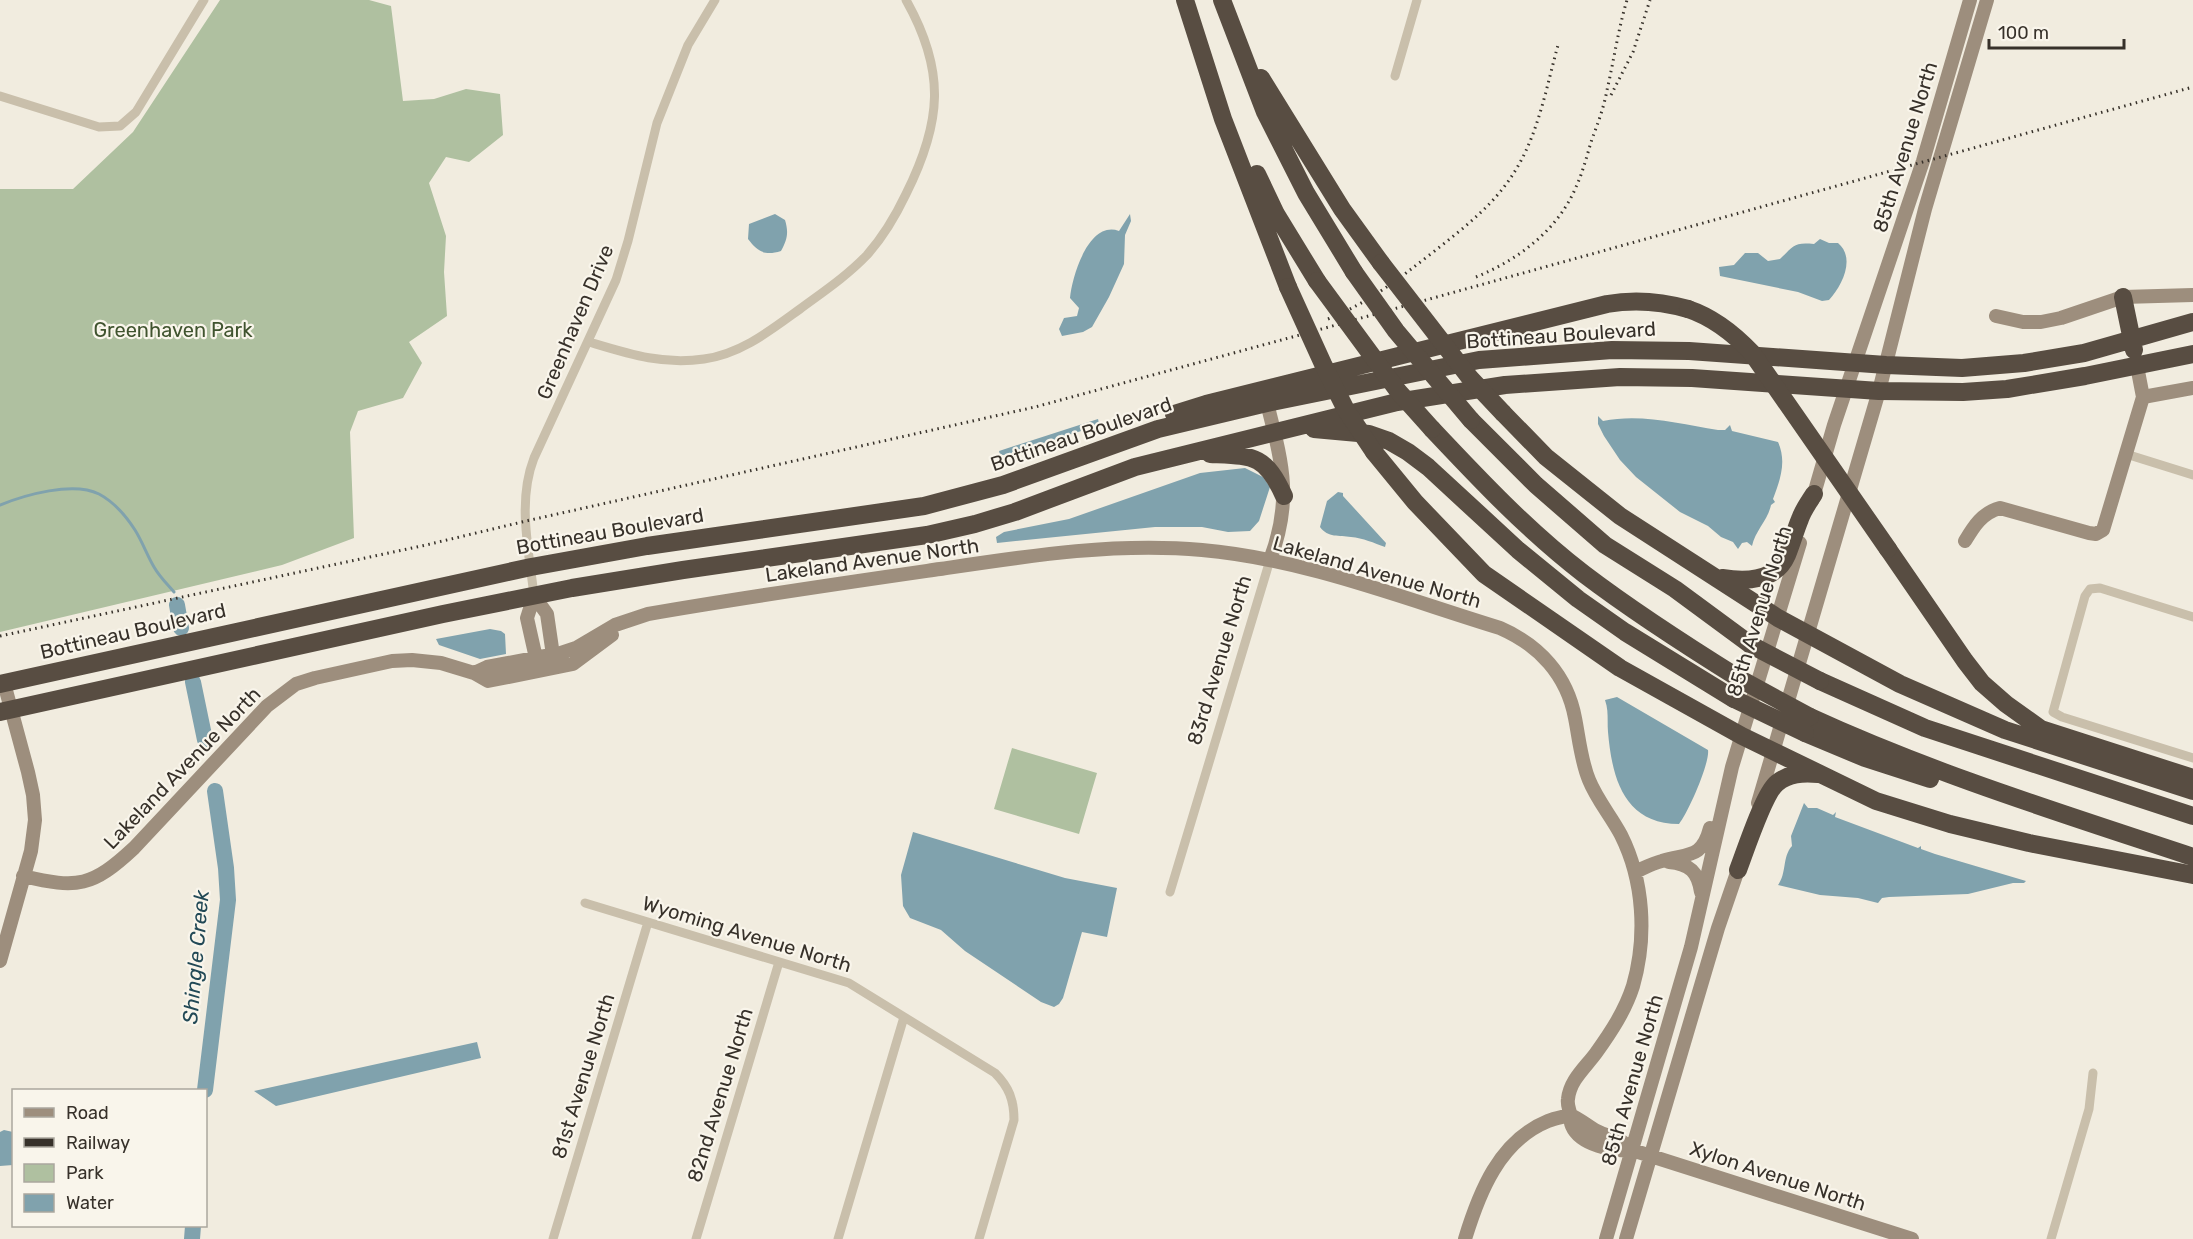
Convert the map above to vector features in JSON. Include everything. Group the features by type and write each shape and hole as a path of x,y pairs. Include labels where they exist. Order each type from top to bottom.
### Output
{"highway":[{"path":"1185,0 1223,119 1288,287 1346,410 1374,452 1415,502 1484,574 1620,668 1742,736 1876,801 1950,824 2029,843 2193,875"},
{"path":"1222,0 1265,112 1326,227 1354,272 1396,331 1472,420 1536,485 1605,545 1675,589 1751,645 1820,681 1925,728 2193,816"},
{"path":"1231,25 1285,119 1342,209 1381,263 1470,378 1546,457 1581,487 1620,516 1778,618 1900,684 2005,730 2193,791"},
{"path":"1198,44 1227,113 1271,204 1317,280 1398,391 1432,429 1505,505 1582,573 1650,623 1808,725"},
{"path":"2123,297 2137,366"},
{"path":"1082,455 1151,421 1206,404 1607,304 1625,300 1647,300 1688,309 1722,327 1752,353 1977,676 2006,704 2041,729 2193,778"},
{"name":"Bottineau Boulevard","path":"2,684 531,567 647,546 924,506 1003,485 1158,429 1266,403 1479,360 1612,350 1689,351 1962,368 2024,363 2084,353 2189,324"},
{"path":"6,711 534,596 683,570 927,535 975,524 1135,467 1397,402 1505,385 1620,377 1692,378 1879,391 1963,392 2007,389 2193,354"},
{"path":"1297,428 1369,434 1389,441 1408,452 1428,467 1518,550 1578,599 1624,632 1734,699 2193,857"},
{"path":"1193,453 1236,455 1260,460 1275,477 1284,496"},
{"path":"1713,577 1741,581 1761,578 1775,571 1787,557 1800,517 1814,495"},
{"path":"1738,870 1774,786 1792,775 1821,774"}],"street":[{"path":"0,96 99,127 120,126 136,112 204,0"},
{"name":"Greenhaven Drive","path":"534,596 526,521 527,479 534,458 616,280 628,242 654,134 668,94 688,45 715,0"},
{"path":"589,342 656,360 707,359 731,352 754,341 825,291 869,253 886,230 906,194 926,151 932,126 935,102 931,58 921,29 906,0"},
{"path":"1395,76 1417,0"},
{"name":"85th Avenue North","path":"1606,1239 1690,947 1742,736 1847,387 1923,161 1970,0"},
{"name":"85th Avenue North","path":"1626,1239 1718,928 1738,870 1809,635 1879,391 1925,210 1987,0"},
{"path":"1961,31 1977,35"},
{"path":"1996,316 2023,322 2041,322 2061,318 2123,297 2193,295"},
{"path":"1965,541 1974,524 1992,510 2000,508 2089,533 2096,534 2103,530 2143,397 2137,366"},
{"path":"2143,397 2193,388"},
{"name":"83rd Avenue North","path":"1170,892 1277,540 1284,496 1283,471 1266,403"},
{"path":"2126,454 2193,475"},
{"name":"Lakeland Avenue North","path":"23,876 54,883 81,883 110,870 134,848 267,706 296,684 392,661 412,660 441,663 474,674 487,667 537,664 554,661 615,625 648,614 934,570 1095,549 1204,550 1270,560 1321,572 1500,628 1518,636 1550,663 1570,696 1588,780 1622,837 1635,872 1641,910 1641,946 1632,987 1615,1027 1571,1087 1567,1101 1570,1115"},
{"path":"2193,617 2100,588 2090,589 2085,596 2053,712 2062,717 2193,758"},
{"path":"534,596 547,614 554,661"},
{"path":"534,596 526,618 537,664"},
{"path":"0,961 31,851 35,819 28,772 6,711 2,684"},
{"path":"1635,872 1661,861 1691,855 1704,845 1715,808 1729,782"},
{"path":"1661,861 1680,863 1694,871 1698,876 1702,897"},
{"name":"Wyoming Avenue North","path":"585,903 849,983 996,1073 1011,1093 1014,1107 1012,1127 979,1239"},
{"name":"81st Avenue North","path":"553,1239 648,922"},
{"name":"82nd Avenue North","path":"696,1239 779,962"},
{"path":"838,1239 904,1017"},
{"path":"2050,1239 2090,1109 2094,1073"},
{"path":"1465,1239 1485,1186 1506,1152 1533,1129 1548,1121 1570,1115 1582,1120 1598,1132 1622,1139 1632,1150"},
{"name":"Xylon Avenue North","path":"1632,1150 1912,1239"}],"green space":[{"name":"Greenhaven Park","path":"220,0 369,0 391,6 403,101 434,99 466,89 500,94 503,135 469,162 446,157 429,183 446,236 444,272 447,316 409,342 422,363 403,398 358,411 350,432 354,538 282,565 0,632 0,189 73,189 133,132"},
{"path":"1012,748 1097,773 1079,834 994,809"}],"water":[{"path":"775,214 785,220 786,240 781,251 762,252 748,239 749,224"},
{"path":"1130,214 1131,221 1125,235 1124,264 1109,297 1092,327 1083,332 1062,336 1059,329 1064,318 1077,316 1079,308 1070,298 1071,288 1084,252 1099,234 1108,230 1119,231"},
{"path":"1820,239 1829,243 1838,243 1846,256 1842,280 1829,300 1822,301 1798,292 1720,276 1719,267 1734,265 1745,253 1758,253 1768,261 1780,259 1794,246 1814,244"},
{"path":"1598,416 1603,421 1646,419 1718,430 1725,430 1730,425 1732,431 1778,442 1782,464 1773,499 1775,502 1771,505 1752,546 1747,542 1742,543 1738,549 1733,542 1721,537 1708,526 1680,512 1636,477 1620,460 1604,436 1598,424"},
{"path":"1098,419 1099,423 1087,429 1009,455 1000,455 999,451"},
{"path":"1245,468 1263,477 1270,487 1259,521 1250,531 1228,532 1202,527 1155,527 997,543 996,537 1004,532 1069,519 1200,473"},
{"path":"1338,492 1343,493 1343,496 1386,543 1385,547 1360,538 1323,531 1320,527 1327,501"},
{"path":"490,629 505,634 506,654 480,659 439,645 436,639"},
{"path":"1617,697 1708,750 1706,766 1698,788 1679,824 1660,822 1645,816 1633,807 1624,795 1613,766 1605,700"},
{"path":"1804,803 1808,808 1817,808 1833,815 1836,812 1835,817 1918,848 1921,846 1921,849 1935,854 2026,881 1968,894 1882,898 1878,903 1858,898 1820,895 1778,885 1792,846 1791,836"},
{"path":"913,832 1065,878 1117,888 1107,937 1082,932 1063,998 1059,1004 1054,1007 1041,1002 965,951 941,930 910,918 903,906 901,875"},
{"path":"477,1042 481,1058 276,1106 254,1091"},
{"path":"4,1130 12,1132 12,1165 0,1166 0,1132"}],"waterway":[{"name":"Shingle Creek","path":"0,505 22,497 63,489 88,490 99,494 115,505 128,520 138,534 156,570 174,592"},
{"name":"Shingle Creek","path":"177,605 181,628"},
{"name":"Shingle Creek","path":"193,682 205,740"},
{"name":"Shingle Creek","path":"205,1089 228,900 226,868 215,791"},
{"name":"Shingle Creek","path":"192,1239 193,1227"}],"railway":[{"path":"1476,277 1507,262 1535,242 1548,230 1568,203 1581,175 1603,109 1627,0"},
{"path":"1611,95 1633,52 1650,0"},
{"path":"1328,319 1370,298 1395,281 1468,224 1500,192 1518,166 1532,138 1558,45"},
{"path":"0,636 426,545 1035,407 2193,87"}]}
